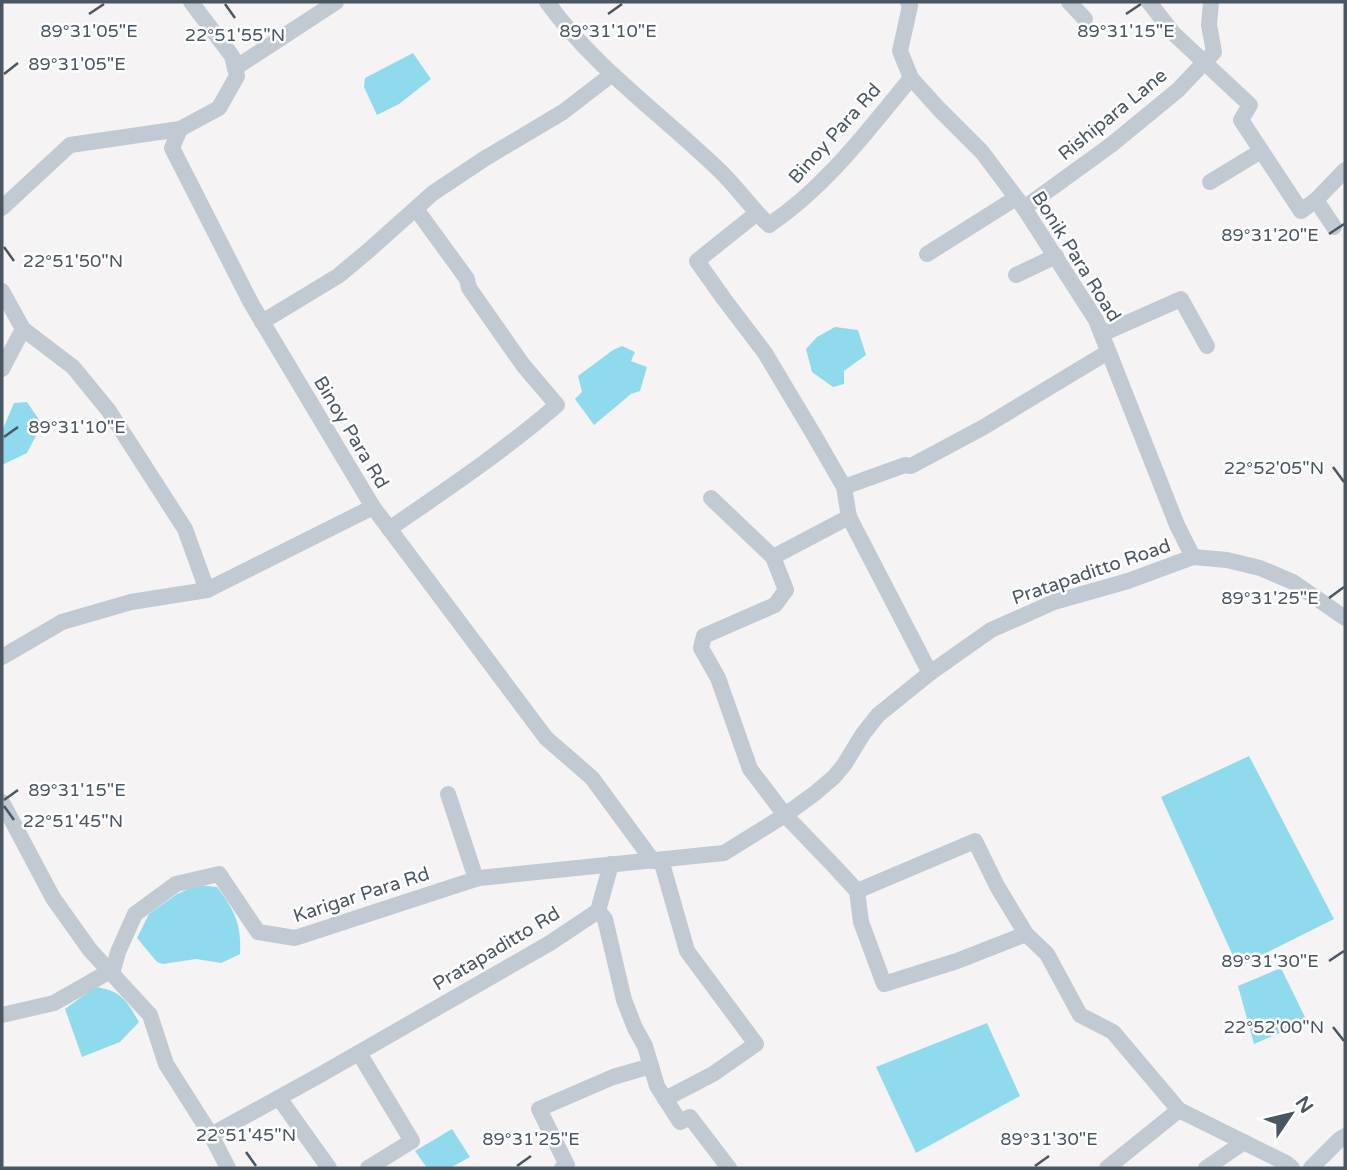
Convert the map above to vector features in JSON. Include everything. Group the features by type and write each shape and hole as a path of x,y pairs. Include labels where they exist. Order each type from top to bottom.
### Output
{"street":[{"path":"2,208 70,145 180,129 219,108 237,76 232,56 191,2"},
{"path":"235,68 336,2"},
{"path":"547,2 611,75 722,172 757,213 697,261 765,353 844,487 849,517 930,673"},
{"name":"Bonik Para Road","path":"908,2 910,6 900,51 911,78 982,152 1056,256 1096,320 1177,524 1193,557"},
{"path":"1069,2 1086,19"},
{"path":"1149,2 1173,33 1250,105 1241,120 1301,211 1316,200 1345,170"},
{"path":"1204,63 1214,52 1209,25 1211,2"},
{"name":"Rishipara Lane","path":"927,254 1020,203 1111,145 1178,90 1204,63"},
{"path":"262,322 338,276 433,193 563,112 611,75"},
{"name":"Binoy Para Rd","path":"757,213 769,225 787,214 832,173 911,78"},
{"name":"Binoy Para Rd","path":"180,129 172,148 262,322 373,507 546,738 592,778 657,860"},
{"path":"1210,182 1261,151"},
{"path":"1316,200 1334,227"},
{"path":"389,529 471,472 557,405 516,356 469,288 467,279 416,209"},
{"path":"1016,275 1056,256"},
{"path":"2,291 23,329 73,367 109,411 185,529 207,590"},
{"path":"1102,334 1181,299 1207,346"},
{"path":"2,369 23,329"},
{"path":"844,487 905,465 911,466 982,428 1108,352"},
{"path":"711,498 773,557 786,590 775,606 704,636 701,648 718,678 750,769 785,816 857,891 861,922 884,984 957,961 1026,934"},
{"path":"2,657 62,622 131,603 207,590 373,507"},
{"path":"773,557 849,517"},
{"name":"Pratapaditto Road","path":"785,816 834,777 878,715 930,673 991,630 1054,602 1128,581 1193,557 1227,560 1260,568 1293,582 1345,618"},
{"path":"448,794 475,879"},
{"path":"2,802 53,898 90,950 150,1015 166,1064 211,1135 228,1168"},
{"path":"729,1168 690,1117 680,1122 657,1086 645,1046 624,1000 605,919 598,911 611,864 723,853 785,816"},
{"path":"857,891 975,841 997,886 1026,934 1047,954 1080,1015 1113,1032 1179,1110 1292,1168"},
{"path":"657,860 687,951 756,1044 713,1073 665,1099"},
{"name":"Karigar Para Rd","path":"110,971 135,914 176,884 219,874 258,932 295,938 475,879 611,864"},
{"name":"Pratapaditto Rd","path":"211,1135 550,943 598,911"},
{"path":"2,1015 54,1003 110,971"},
{"path":"359,1053 412,1141 368,1168"},
{"path":"562,1168 567,1165 539,1109 612,1077 651,1066"},
{"path":"279,1098 329,1168"},
{"path":"1107,1168 1129,1161 1179,1110"},
{"path":"1311,1168 1345,1136"},
{"path":"1206,1168 1244,1142"}],"water":[{"path":"413,53 431,79 399,104 377,115 364,87 365,78"},
{"path":"835,327 858,330 866,355 844,371 844,384 833,387 812,372 806,349 817,337"},
{"path":"622,346 635,352 631,361 647,367 640,391 631,394 594,425 575,399 582,392 578,376"},
{"path":"27,402 42,424 27,453 2,465 2,431 14,403"},
{"path":"1249,756 1334,919 1238,967 1161,797"},
{"path":"198,885 217,887 228,903 238,926 240,954 221,963 196,959 163,964 157,962 137,938 149,914 177,894"},
{"path":"1281,968 1307,1021 1254,1044 1238,986"},
{"path":"95,987 117,994 131,1008 139,1022 120,1042 82,1057 65,1009"},
{"path":"987,1023 1020,1096 916,1153 876,1067"},
{"path":"452,1129 470,1157 450,1168 427,1168 415,1151"}]}
